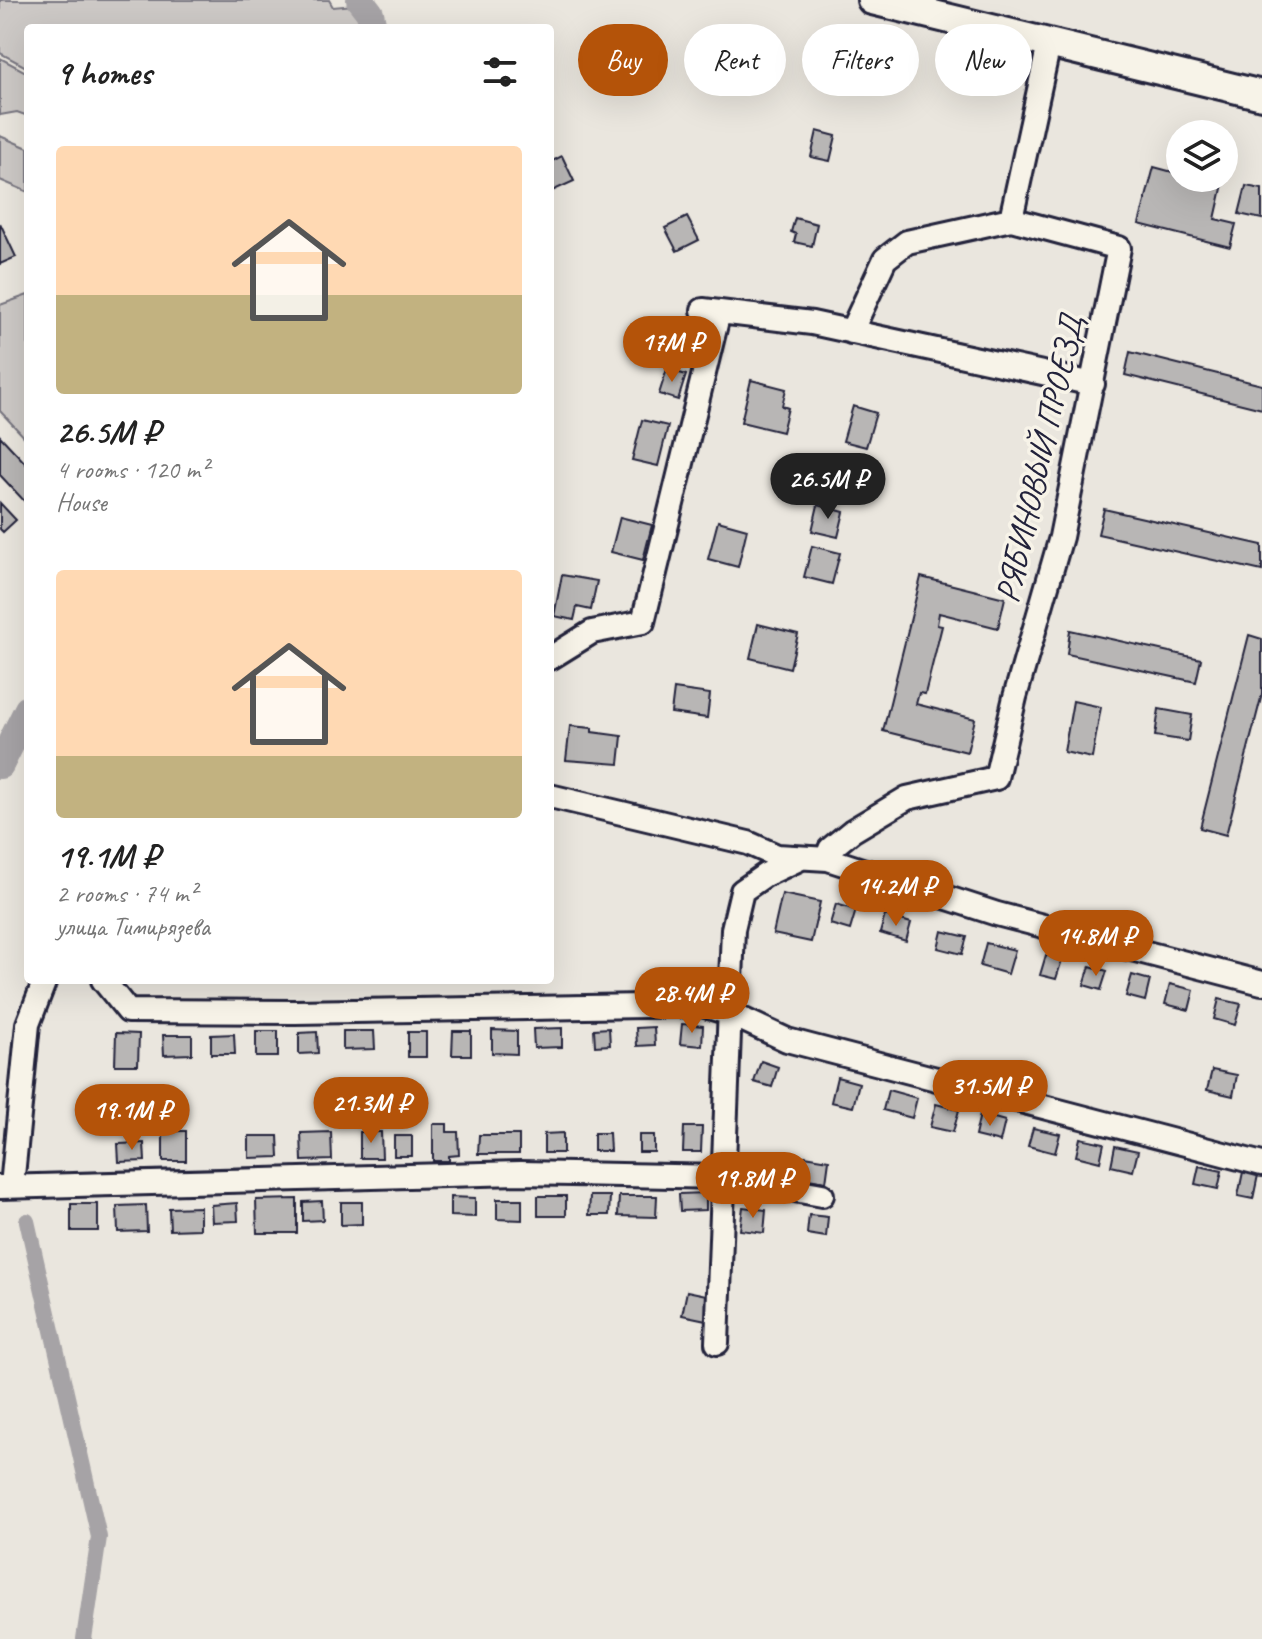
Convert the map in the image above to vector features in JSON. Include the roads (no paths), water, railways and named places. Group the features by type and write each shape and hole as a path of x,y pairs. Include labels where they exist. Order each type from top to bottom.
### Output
{"main road":[{"path":"872,0 1262,95"}],"street":[{"path":"851,332 885,259 907,242 1011,219 1049,44"},
{"name":"РЯБИНОВЫЙ ПРОЕЗД","path":"828,859 830,849 852,831 907,798 996,778 1015,697 1061,537 1119,248 1011,219"},
{"path":"554,656 592,632 643,622 711,311 812,323 1093,384"},
{"path":"554,797 748,843 777,856 828,859 997,914 1262,983"},
{"path":"717,1343 733,929 742,891 765,875 801,858"},
{"path":"43,984 28,1024 6,1186 521,1173 723,1177 822,1195"},
{"path":"106,984 128,1011 295,1012 702,1005 731,1014 787,1040 1262,1164"}],"waterway":[{"path":"360,0 370,13 372,24"},
{"path":"0,765 24,717"},
{"path":"27,1221 99,1537 84,1639"}]}
